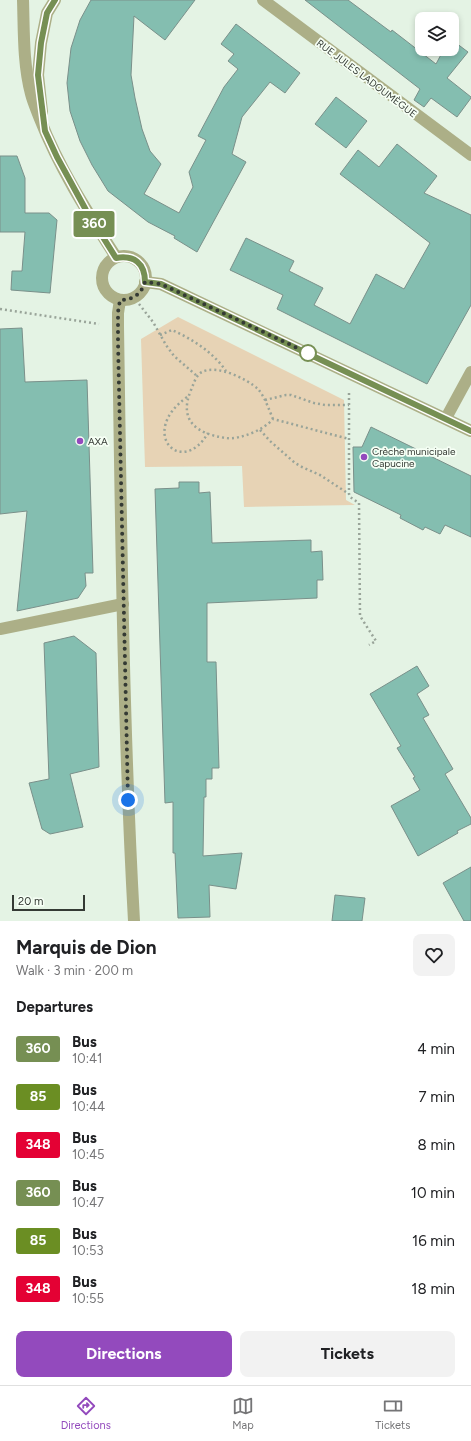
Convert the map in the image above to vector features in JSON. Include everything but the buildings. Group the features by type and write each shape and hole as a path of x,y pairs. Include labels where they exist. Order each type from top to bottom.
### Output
{"street":[{"path":"23,0 27,76 31,95 54,152 86,210 116,258"},
{"path":"45,131 38,75 41,43 47,13 55,0"},
{"name":"RUE JULES LADOUMÈGUE","path":"263,0 471,155"},
{"path":"129,257 135,259 143,269 145,282 139,294 134,298 120,300 113,298 104,287 102,273 105,266 110,261 116,258 129,257"},
{"path":"145,282 161,284 471,431"},
{"path":"120,300 118,326 123,604 128,815 134,921"},
{"path":"446,418 471,372"},
{"path":"0,629 123,604"}],"path":[{"path":"134,298 174,356 197,376"},
{"path":"0,309 118,326"},
{"path":"160,335 172,330 185,336 219,360 227,371"},
{"path":"216,369 227,371 259,390 273,419 260,430 234,438 220,437 194,426 188,419 188,397 197,376 203,371 216,369"},
{"path":"348,372 349,494"},
{"path":"265,400 291,395 325,405 349,405"},
{"path":"188,397 175,407 167,418 164,429 167,443 174,450 192,451 204,440 208,433"},
{"path":"273,419 349,439"},
{"path":"260,430 295,463 320,474 349,494 350,497 358,503 360,616 376,641 369,645"}],"shaded area":[{"path":"178,317 344,400 346,500 355,505 244,507 242,466 145,467 141,339"}],"bus line":[{"name":"360","path":"55,0 47,13 41,43 38,75 45,131 51,146 86,210 116,258 122,256 135,259 143,269 145,282 161,284 471,431"}],"place":[{"name":"AXA","path":"80,441"},
{"name":"Crèche municipale Capucine","path":"364,457"}],"route":[{"path":"128,800 118,342 118,312 120,300 134,298 139,294 145,282 161,284 308,353"}]}
